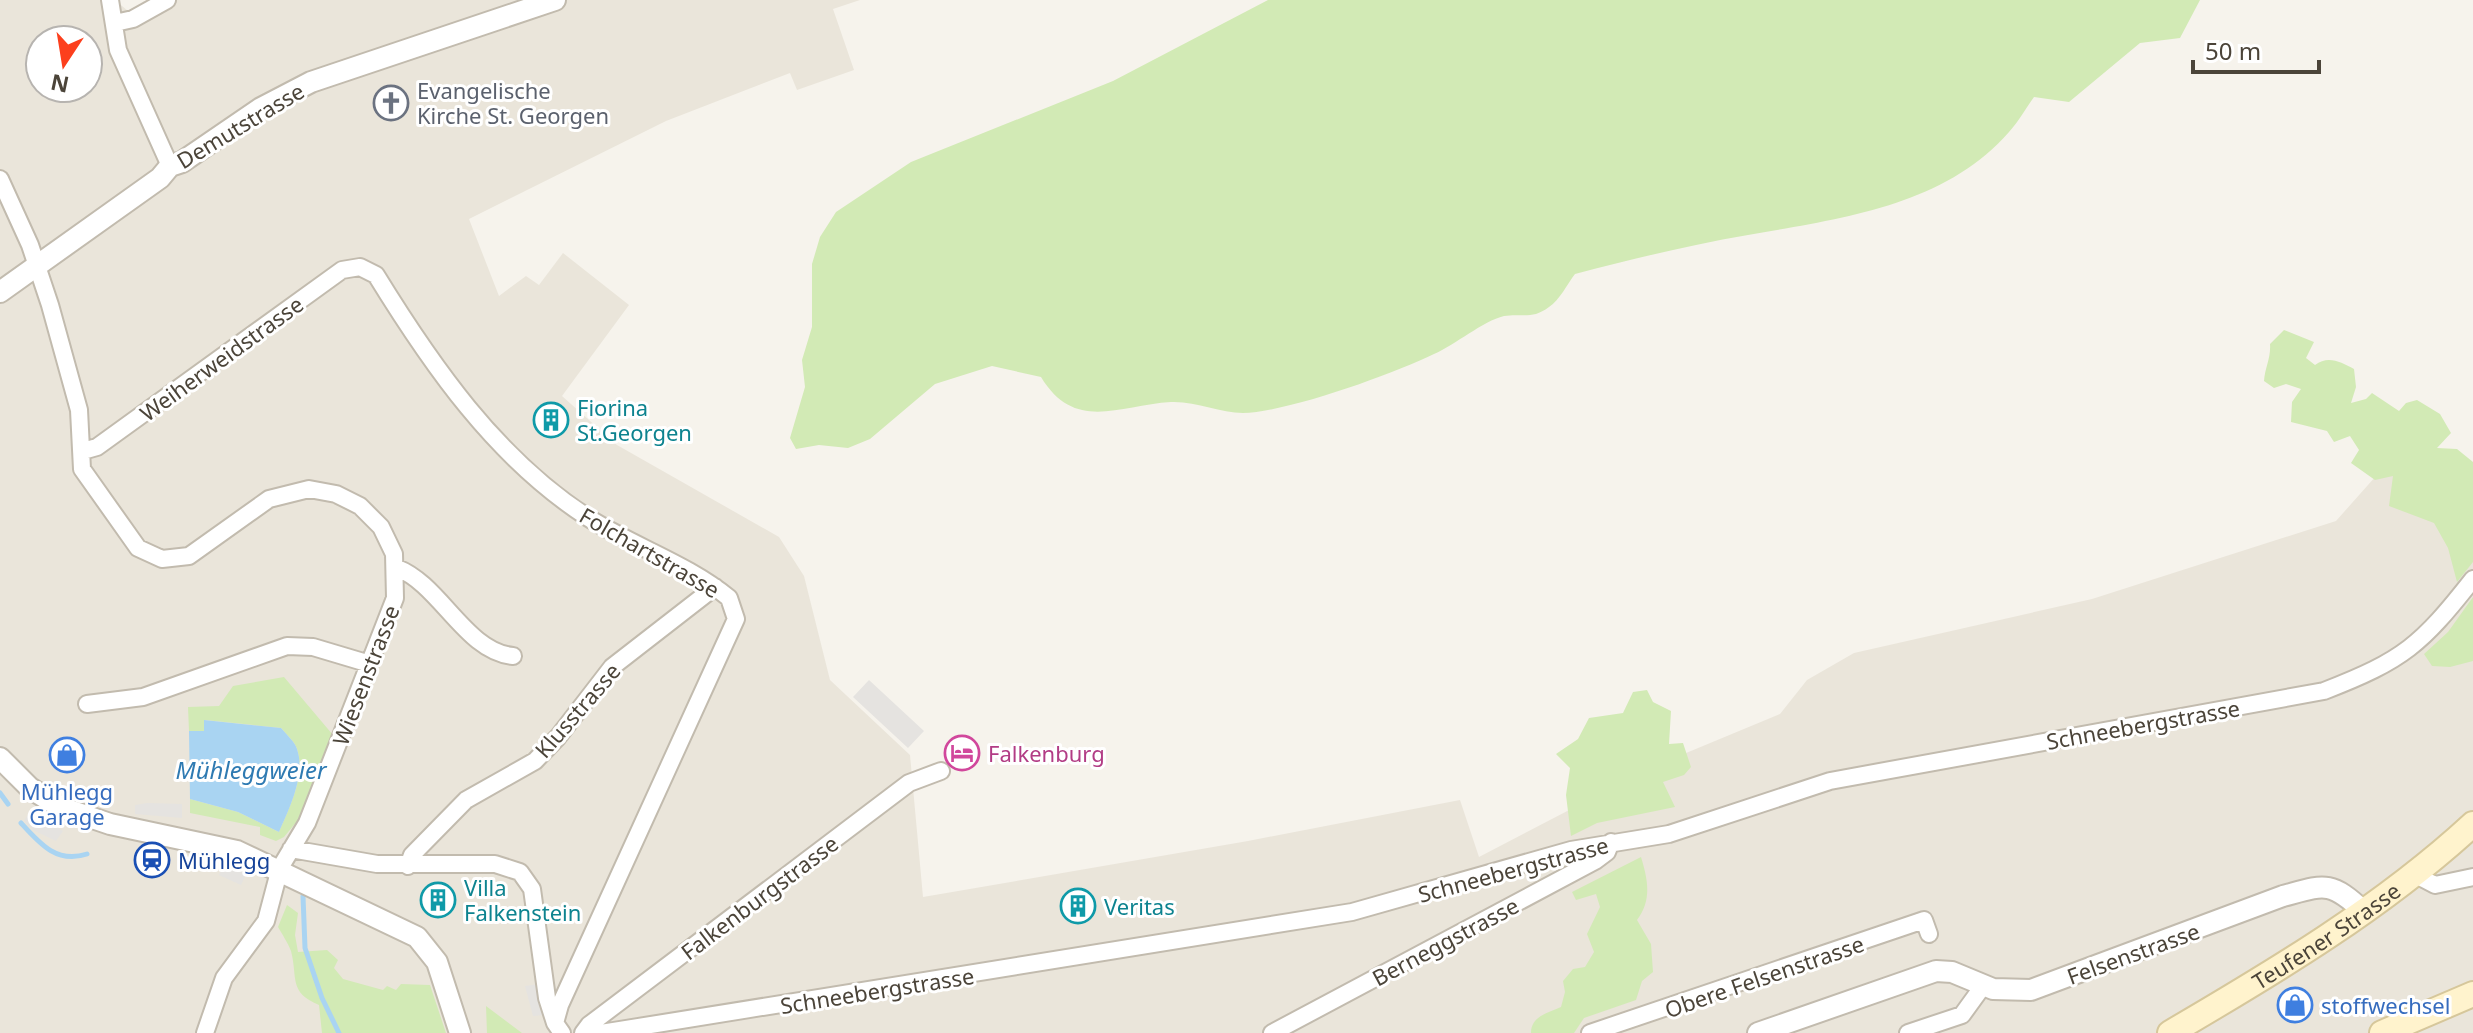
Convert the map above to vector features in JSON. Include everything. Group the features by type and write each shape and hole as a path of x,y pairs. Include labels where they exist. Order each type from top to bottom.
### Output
{"main road":[{"name":"Teufener Strasse","path":"2170,1033 2311,948 2414,874 2473,824"},
{"path":"2382,1033 2473,994"}],"street":[{"path":"110,0 118,50 170,166"},
{"path":"115,23 133,19 167,0"},
{"name":"Demutstrasse","path":"0,292 160,178 170,166 182,162 261,108 311,82 555,0"},
{"name":"Wiesenstrasse","path":"0,179 36,267 79,410 82,469 132,541 154,557 172,560 189,556 269,499 309,489 348,499 371,515 389,540 397,568 395,598 307,823 280,868 266,921 224,978 205,1033"},
{"name":"Weiherweidstrasse","path":"83,451 97,447 342,270 360,267"},
{"name":"Folchartstrasse","path":"360,267 376,275 466,405 523,467 589,518 715,587 734,604 736,619 566,991 558,1028"},
{"path":"397,568 420,579 447,610 496,652 513,656"},
{"name":"Schneebergstrasse","path":"601,1033 1352,912 1571,850 1669,834 1830,781 2324,691 2396,660 2425,637 2473,579"},
{"name":"Klusstrasse","path":"408,866 412,855 466,800 535,761 558,737 612,667 715,587"},
{"path":"87,704 143,697 287,646 313,647 370,664"},
{"path":"0,758 37,793 74,813 237,851 280,868 417,937 437,962 460,1033"},
{"name":"Falkenburgstrasse","path":"583,1033 589,1025 909,783 941,771"},
{"name":"Berneggstrasse","path":"1272,1033 1595,861 1607,852 1611,842"},
{"path":"291,849 408,866 495,864 520,872 528,880 547,998 558,1028"},
{"path":"2414,874 2435,885 2473,877"},
{"name":"Felsenstrasse","path":"1983,986 2011,991 2040,988 2283,896 2324,885 2335,888 2363,911"},
{"name":"Obere Felsenstrasse","path":"1590,1033 1924,920 1929,934"},
{"path":"1758,1033 1936,971 1952,972 1983,986 1962,1015 1908,1033"}],"shaded area":[{"path":"0,0 115,0 128,11 149,0 860,0 833,9 854,70 797,90 790,73 666,121 469,219 499,296 526,276 539,285 563,253 629,305 562,396 617,445 779,537 804,576 830,680 910,755 923,897 1248,841 1460,800 1479,857 1650,768 1780,714 1807,680 1854,653 2092,599 2336,521 2392,458 2473,481 2473,1033 0,1033"},
{"path":"869,680 924,731 908,748 853,697"},
{"path":"182,804 182,818 135,814 135,805"},
{"path":"31,810 63,831 56,841 33,830 24,821"},
{"path":"224,864 246,874 241,885 219,875"},
{"path":"539,984 544,1015 533,1016 525,986"}],"green space":[{"path":"1268,0 2200,0 2180,38 2140,43 2069,102 2034,97 2013,128 1983,157 1954,177 1922,193 1854,215 1683,248 1575,274 1557,300 1543,311 1496,319 1434,354 1340,391 1286,406 1243,413 1171,402 1099,412 1068,405 1054,394 1041,377 992,366 935,384 870,439 848,448 819,445 796,449 790,438 805,387 802,360 812,327 812,264 820,237 836,212 911,162 1113,81"},
{"path":"2284,330 2314,342 2306,358 2315,365 2330,360 2354,369 2356,387 2351,403 2366,399 2372,393 2399,411 2406,403 2417,400 2440,414 2451,433 2437,448 2457,449 2473,462 2473,562 2457,582 2448,548 2434,523 2389,506 2393,476 2375,480 2351,463 2359,450 2350,436 2334,442 2327,431 2291,422 2292,402 2301,389 2286,384 2274,388 2264,381 2270,344"},
{"path":"2473,597 2473,661 2450,667 2432,666 2424,654 2448,632"},
{"path":"284,677 333,735 303,814 284,837 276,841 260,835 260,827 190,813 190,799 238,812 279,832 298,781 299,759 292,741 281,728 205,720 204,731 189,731 188,707 219,706 233,686"},
{"path":"1647,690 1653,702 1671,711 1669,744 1683,743 1691,767 1684,775 1663,782 1675,807 1597,823 1571,836 1566,795 1570,768 1556,754 1578,739 1589,718 1623,713 1633,692"},
{"path":"1641,857 1647,897 1637,920 1651,944 1653,972 1642,981 1636,1000 1584,1018 1574,1033 1531,1033 1537,1019 1561,1007 1565,992 1563,981 1573,969 1585,967 1594,952 1587,934 1600,907 1596,894 1576,900 1572,892"},
{"path":"287,905 298,913 295,935 298,952 327,950 338,960 334,968 343,979 383,990 387,986 396,990 401,984 430,985 446,1033 322,1033 319,1005 298,989 291,951 278,927"},
{"path":"486,1006 522,1033 487,1033"}],"water":[{"name":"Mühleggweier","path":"204,720 281,728 294,744 299,759 298,781 279,832 238,812 190,799 189,731 204,731"}],"waterway":[{"path":"0,793 8,804"},
{"path":"21,823 42,845 58,854 87,854"},
{"path":"303,896 305,948 322,998 339,1033"}],"place":[{"name":"Evangelische Kirche St. Georgen","path":"391,103"},
{"name":"Fiorina St.Georgen","path":"551,420"},
{"name":"Falkenburg","path":"962,753"},
{"name":"Mühlegg Garage","path":"67,755"},
{"name":"Mühlegg","path":"152,860"},
{"name":"Villa Falkenstein","path":"438,900"},
{"name":"Veritas","path":"1078,906"},
{"name":"stoffwechsel","path":"2295,1005"}]}
